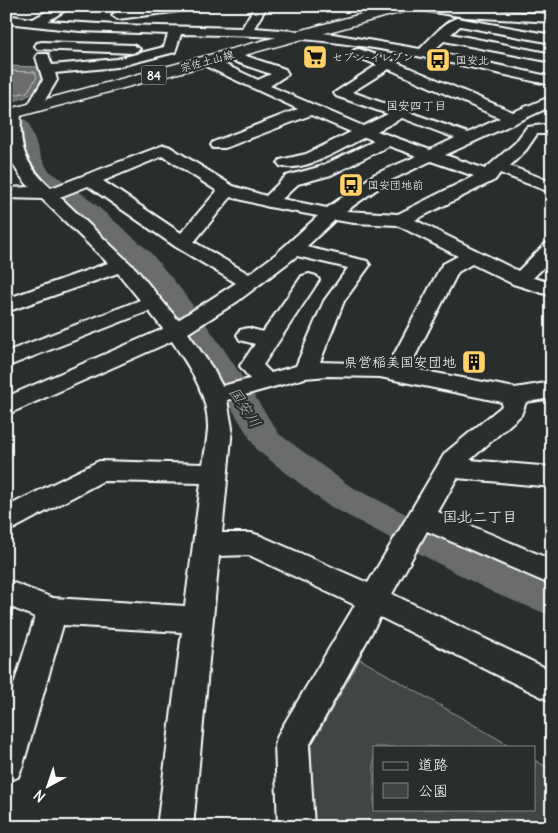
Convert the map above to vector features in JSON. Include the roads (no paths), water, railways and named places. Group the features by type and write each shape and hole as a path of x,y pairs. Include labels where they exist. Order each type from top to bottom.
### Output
{"main road":[{"name":"宗佐土山線","path":"10,114 408,6"}],"street":[{"path":"35,23 62,8 90,16 150,12 188,6"},
{"path":"246,30 261,6"},
{"path":"419,6 552,39"},
{"path":"146,29 150,12"},
{"path":"422,54 462,17 552,18"},
{"path":"6,19 63,26 246,30 302,35 422,54 552,81"},
{"path":"34,107 50,80 40,50 63,26"},
{"path":"48,70 117,63 170,49 176,29"},
{"path":"440,36 552,58"},
{"path":"362,43 354,50 513,118"},
{"path":"42,46 159,51"},
{"path":"229,55 280,72 281,74 258,86"},
{"path":"206,61 310,110 430,156 494,171 552,188"},
{"path":"388,64 341,93 468,138"},
{"path":"416,76 448,68"},
{"path":"6,407 176,331 216,308 250,283 332,213 381,178 552,100"},
{"path":"345,107 386,121"},
{"path":"219,145 310,110"},
{"path":"286,163 311,158 401,113"},
{"path":"10,114 12,160 121,265 176,331 205,374 215,396 220,428 175,827"},
{"path":"274,125 292,133"},
{"path":"401,220 494,171 525,143 532,130 552,128"},
{"path":"269,202 292,180 325,171 388,140"},
{"path":"6,192 34,192 48,195 164,150 227,190 269,202 354,218 401,220 520,280 552,290"},
{"path":"90,180 183,243 250,283"},
{"path":"183,243 227,190"},
{"path":"293,248 364,258 334,302 305,371"},
{"path":"520,280 552,248"},
{"path":"395,373 450,268 472,256"},
{"path":"6,306 121,265"},
{"path":"266,382 251,366 309,280"},
{"path":"6,360 152,302"},
{"path":"248,334 268,341"},
{"path":"215,396 305,371 336,369 380,370 515,396 552,390"},
{"path":"296,827 292,743 454,460 513,409 515,396"},
{"path":"450,468 552,477"},
{"path":"6,520 99,471 215,474"},
{"path":"421,517 552,573"},
{"path":"207,545 251,544 373,600 552,687"},
{"path":"6,592 52,611 198,620"},
{"path":"6,765 52,611"}],"water":[{"path":"6,66 42,67 42,76 37,89 21,99 6,103"}],"waterway":[{"name":"国安川","path":"19,124 30,157 40,174 80,203 141,257 171,294 215,358 268,442 338,495 507,582 552,600"}],"place":[{"name":"セブン-イレブン","path":"315,57"},
{"name":"国安北","path":"438,60"},
{"name":"国安団地前","path":"351,185"},
{"name":"県営稲美国安団地","path":"474,362"}],"district":[{"name":"国安四丁目","path":"416,105"},
{"name":"国北二丁目","path":"480,516"}]}
